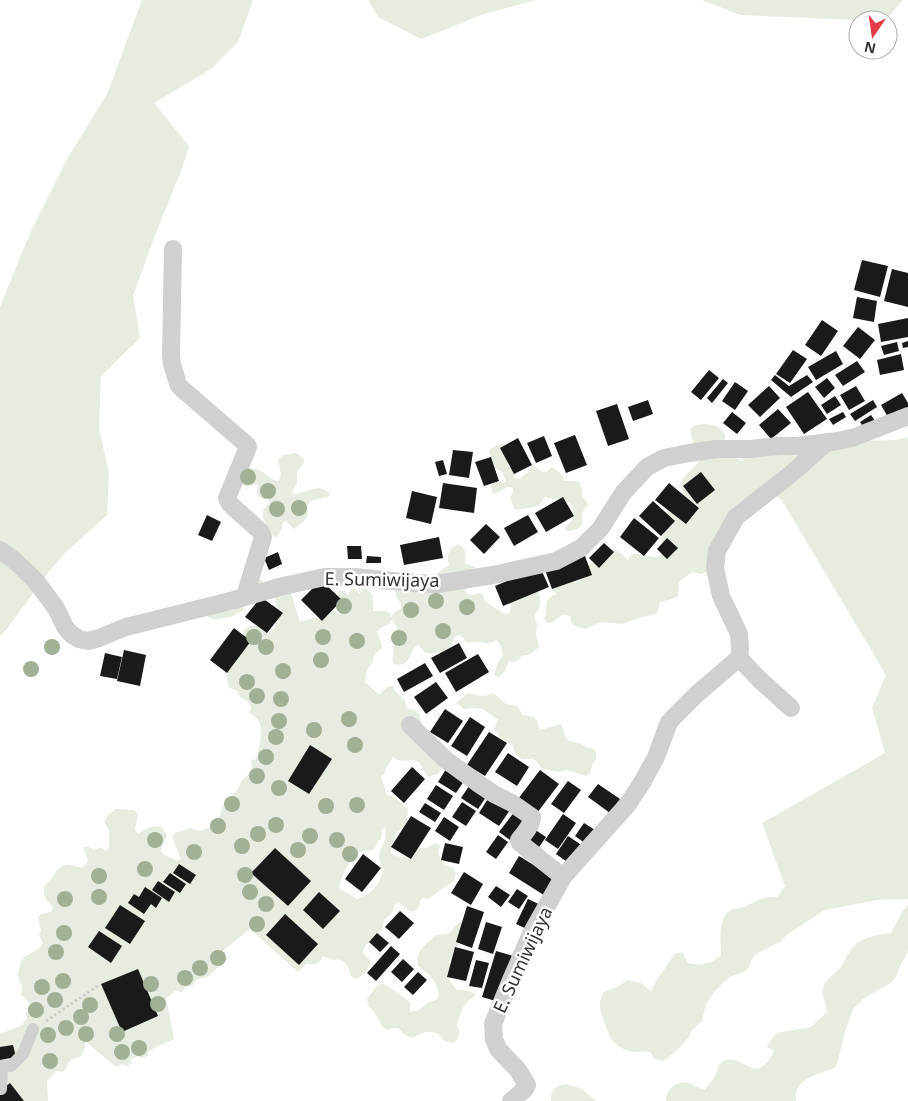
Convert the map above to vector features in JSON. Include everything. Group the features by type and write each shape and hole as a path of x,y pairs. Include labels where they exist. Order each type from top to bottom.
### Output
{"street":[{"path":"173,249 171,356 178,384 248,447 226,498 230,504 261,532 263,537 244,596"},
{"name":"E. Sumiwijaya","path":"0,550 14,560 35,580 56,608 65,627 71,634 79,639 88,640 99,638 126,627 283,586 325,577 355,577 394,582 437,584 493,575 556,561 581,548 602,528 624,493 647,467 664,458 689,452 716,449 797,446 856,437 908,416"},
{"path":"791,708 739,658 739,634 720,596 715,568 717,551 736,517 790,474 826,442"},
{"name":"E. Sumiwijaya","path":"512,1101 527,1085 518,1070 498,1049 494,1039 494,1024 510,980 531,934 563,877 628,804 643,781 656,757 669,722 698,693 739,658"},
{"path":"410,725 446,760 494,794 512,803 532,817 531,824 519,840 520,843 563,877"},
{"path":"2,1089 1,1066 12,1066 23,1054 33,1029"}],"path":[{"path":"33,1029 99,985"}],"shaded area":[{"path":"142,0 253,0 238,42 211,69 154,103 189,146 133,296 140,338 101,376 99,428 109,474 107,515 65,553 0,636 0,307 30,233 67,159 107,94"},
{"path":"368,0 536,0 484,14 421,39 378,17"},
{"path":"702,0 903,0 894,10 848,10 848,20 740,15"},
{"path":"695,425 714,425 722,430 725,434 725,444 731,457 744,461 731,445 896,440 908,437 908,899 877,900 825,910 788,934 781,941 756,954 746,971 732,976 715,991 706,1004 702,1021 692,1030 689,1037 680,1047 663,1061 655,1059 650,1052 626,1050 613,1041 600,1010 600,1001 604,992 628,980 641,983 651,991 675,954 682,952 688,963 693,964 706,964 718,958 721,955 722,924 727,913 761,899 777,897 785,886 762,823 885,753 872,708 886,675 784,504 771,489 753,507 707,571 702,574 692,572 679,582 678,596 660,603 657,613 622,624 600,622 586,629 575,626 571,622 570,616 566,615 548,623 544,619 547,601 557,594 551,589 552,583 577,582 581,580 585,577 587,566 592,563 596,564 613,549 621,553 628,560 631,555 635,554 659,557 665,516 669,510 686,499 680,484 700,460 690,433 691,428"},
{"path":"503,444 510,461 507,464 516,471 514,477 517,479 520,479 529,472 532,465 545,472 552,467 560,473 565,481 579,482 582,488 582,495 588,504 583,512 581,527 566,531 565,527 571,521 574,514 572,506 568,502 559,502 556,499 545,497 541,504 515,510 510,498 513,488 508,487 493,494 491,486 496,481 506,482 502,472 495,468 489,453 490,449"},
{"path":"296,453 304,459 304,463 297,472 297,483 292,492 293,495 318,488 330,493 329,496 309,503 307,506 307,517 294,529 286,521 283,522 282,529 276,538 271,533 263,517 263,510 269,503 269,498 262,499 259,497 257,493 258,485 255,484 247,487 240,484 245,468 259,470 272,479 279,481 281,474 278,459 283,455"},
{"path":"458,545 465,552 465,564 475,567 477,571 465,590 467,594 481,593 485,601 505,614 510,613 511,601 537,590 540,603 539,609 534,615 537,624 536,634 539,647 531,654 521,656 519,660 509,661 499,677 494,675 497,664 503,655 500,644 496,640 487,643 465,642 463,637 458,635 450,646 443,651 425,653 418,644 407,662 400,665 394,664 394,638 398,628 391,619 389,624 380,628 377,632 382,648 374,655 367,671 365,682 379,695 387,687 392,686 405,700 407,709 414,710 419,714 421,727 442,765 438,774 428,777 418,762 413,760 403,761 393,757 385,770 385,774 381,776 387,796 395,797 408,809 407,823 396,833 391,853 395,856 404,857 412,851 427,848 435,843 440,845 438,854 444,865 453,868 456,872 454,881 428,899 423,898 418,908 412,912 399,902 395,904 391,914 384,920 382,930 365,946 363,950 364,955 371,962 365,973 355,979 350,975 343,961 323,956 319,962 306,964 298,972 250,929 219,954 222,958 222,963 209,976 196,980 193,985 185,987 181,992 175,990 166,998 174,1039 148,1051 148,1056 141,1058 138,1056 131,1059 131,1063 128,1066 122,1064 116,1067 86,1042 82,1055 70,1060 63,1072 57,1071 47,1081 48,1101 0,1101 0,1034 22,1025 27,1018 26,1013 30,1005 21,994 22,985 18,978 18,971 23,959 37,950 43,943 39,935 41,931 38,917 41,914 51,912 53,907 44,895 44,888 48,881 62,866 69,865 82,868 86,865 88,860 83,847 89,847 94,850 102,847 105,851 109,848 109,830 104,822 108,815 116,809 134,810 138,814 135,830 138,834 155,826 162,827 167,836 161,851 164,855 178,861 181,859 172,838 175,833 190,828 200,831 210,827 212,822 220,816 223,805 237,790 242,780 250,773 252,767 251,760 257,758 261,732 259,721 249,713 250,703 240,697 234,689 229,688 227,673 244,636 243,631 247,627 261,626 268,633 275,628 276,623 279,623 273,584 287,580 300,622 319,618 321,613 333,607 336,612 344,613 341,610 337,596 339,591 344,591 348,595 352,587 360,594 361,590 366,588 373,596 373,611 385,611 390,613 391,617 396,611 401,609 396,589 434,579 438,572 449,565 449,553 452,548","holes":["385,827 386,833 379,853 380,863 384,869 375,888 367,895 357,899 339,888 344,873 355,856 372,850 381,839 381,831"]},
{"path":"257,579 262,580 266,586 244,605 243,610 232,617 212,619 208,617 207,615 226,606 229,611 233,610 233,606"},
{"path":"468,693 483,696 492,693 506,704 517,706 523,715 534,717 540,730 561,724 567,740 587,748 593,748 596,753 596,759 590,773 586,776 567,770 558,772 542,769 533,759 522,759 515,753 512,744 504,741 494,729 498,720 483,709 463,709 456,703"},
{"path":"908,905 908,951 896,977 892,982 863,999 853,1009 835,1068 808,1078 803,1082 798,1087 796,1101 666,1101 667,1093 676,1084 684,1082 704,1090 715,1076 719,1065 724,1061 731,1060 749,1067 761,1067 767,1062 774,1051 767,1047 774,1035 811,1027 827,1012 823,992 826,982 840,968 854,946 868,938 891,933"},
{"path":"460,922 464,925 458,938 459,945 455,948 449,961 451,970 448,979 457,990 472,992 476,995 467,1002 462,1011 457,1025 460,1031 457,1040 452,1043 448,1042 438,1034 429,1032 409,1037 398,1028 388,1030 383,1028 368,1005 367,999 377,986 382,983 409,1001 410,1012 419,1010 427,1003 436,1000 439,996 435,982 418,966 418,956 422,948 436,935 451,932"},
{"path":"566,1084 582,1089 596,1101 551,1101 551,1094 554,1089"}],"building":[{"path":"862,260 888,266 880,297 854,290"},
{"path":"892,269 908,273 908,307 884,301"},
{"path":"857,297 877,301 874,322 853,318"},
{"path":"908,318 908,337 881,342 878,324"},
{"path":"822,320 838,331 821,356 805,345"},
{"path":"858,327 875,340 860,359 843,346"},
{"path":"908,341 908,347 903,348 902,343"},
{"path":"897,342 899,351 884,355 881,346"},
{"path":"793,350 807,359 790,383 776,374"},
{"path":"836,351 843,364 816,380 808,367"},
{"path":"901,354 904,370 880,375 877,360"},
{"path":"857,361 865,372 843,386 835,375"},
{"path":"709,370 719,378 701,400 691,392"},
{"path":"775,375 789,386 807,375 813,382 791,397 771,380"},
{"path":"827,378 835,388 824,398 815,387"},
{"path":"723,379 728,383 712,403 707,398"},
{"path":"735,382 748,391 735,410 722,401"},
{"path":"769,386 780,398 760,417 748,405"},
{"path":"856,386 865,401 849,410 840,395"},
{"path":"808,392 827,419 804,434 786,407"},
{"path":"902,393 908,403 908,408 889,419 881,405"},
{"path":"835,396 841,405 827,414 821,405"},
{"path":"648,400 653,414 633,421 628,407"},
{"path":"873,400 877,407 855,421 850,414"},
{"path":"617,404 629,439 608,446 596,411"},
{"path":"778,409 791,423 771,439 759,425"},
{"path":"732,412 746,423 737,434 723,423"},
{"path":"843,412 846,417 833,425 829,419"},
{"path":"871,415 875,421 864,428 860,422"},
{"path":"575,435 587,465 566,473 554,443"},
{"path":"544,436 552,456 536,463 527,443"},
{"path":"518,438 532,465 514,474 500,448"},
{"path":"453,450 473,452 469,478 449,475"},
{"path":"491,457 499,481 484,486 475,462"},
{"path":"443,460 447,474 439,476 435,462"},
{"path":"701,472 715,490 697,504 683,486"},
{"path":"443,483 477,488 474,513 439,508"},
{"path":"669,483 699,508 686,524 655,500"},
{"path":"412,491 437,497 431,524 406,518"},
{"path":"563,497 574,516 546,532 535,513"},
{"path":"653,501 675,521 661,536 639,516"},
{"path":"207,515 221,522 212,541 198,535"},
{"path":"528,515 538,532 514,546 504,528"},
{"path":"634,518 659,538 644,556 620,537"},
{"path":"486,524 500,537 484,554 470,540"},
{"path":"439,537 443,558 404,565 400,545"},
{"path":"667,538 678,548 667,559 657,549"},
{"path":"604,543 614,552 599,568 589,558"},
{"path":"347,546 361,546 362,559 348,559"},
{"path":"278,552 282,564 269,570 264,558"},
{"path":"367,556 381,557 381,563 366,563"},
{"path":"585,556 592,575 552,589 545,570"},
{"path":"540,567 549,587 503,606 495,586"},
{"path":"321,580 342,600 322,621 301,600"},
{"path":"261,597 283,613 267,633 245,617"},
{"path":"234,628 251,641 227,673 210,660"},
{"path":"459,643 467,658 440,673 431,658"},
{"path":"124,650 146,655 140,686 117,681"},
{"path":"105,653 122,657 117,679 100,676"},
{"path":"478,654 489,672 456,692 445,673"},
{"path":"425,663 433,676 404,692 397,679"},
{"path":"436,682 448,698 426,714 414,697"},
{"path":"445,709 463,721 448,743 430,732"},
{"path":"470,717 485,727 467,756 451,746"},
{"path":"489,732 507,743 485,776 467,765"},
{"path":"310,745 332,759 309,794 288,781"},
{"path":"508,753 529,767 517,786 495,772"},
{"path":"448,766 466,778 456,793 438,782"},
{"path":"412,767 425,779 404,803 391,791"},
{"path":"540,770 559,784 537,813 518,799"},
{"path":"568,781 581,790 564,813 551,804"},
{"path":"471,783 488,794 478,809 461,798"},
{"path":"598,784 620,799 610,813 588,797"},
{"path":"436,785 453,796 444,810 427,799"},
{"path":"489,797 510,810 499,826 479,813"},
{"path":"462,802 476,811 466,826 452,817"},
{"path":"425,803 441,813 435,822 419,812"},
{"path":"515,811 529,823 514,843 499,832"},
{"path":"563,814 576,823 558,849 545,840"},
{"path":"411,816 431,828 411,859 391,847"},
{"path":"444,817 459,827 450,841 435,831"},
{"path":"584,823 595,830 586,844 575,836"},
{"path":"534,829 546,837 537,850 525,842"},
{"path":"498,835 508,842 496,859 486,852"},
{"path":"568,836 583,846 570,864 556,854"},
{"path":"445,843 463,847 459,864 441,860"},
{"path":"275,848 311,881 288,906 251,873"},
{"path":"363,854 381,868 362,892 345,879"},
{"path":"519,856 558,880 547,897 509,873"},
{"path":"179,864 196,875 190,884 173,873"},
{"path":"464,872 483,884 471,905 451,893"},
{"path":"170,873 186,884 180,893 163,882"},
{"path":"158,881 175,892 169,902 152,890"},
{"path":"496,886 510,895 501,907 488,897"},
{"path":"145,887 162,898 156,908 151,904 144,914 128,903 134,894 139,897"},
{"path":"517,889 528,896 519,909 508,902"},
{"path":"319,892 340,911 323,929 303,910"},
{"path":"528,899 543,906 531,931 516,924"},
{"path":"120,905 145,921 130,944 105,928"},
{"path":"467,906 484,912 472,948 456,942"},
{"path":"400,911 414,923 399,939 385,927"},
{"path":"285,914 318,944 299,965 266,935"},
{"path":"486,922 502,927 493,954 478,949"},
{"path":"99,931 122,946 111,963 88,947"},
{"path":"377,933 389,943 380,952 369,942"},
{"path":"391,946 400,954 376,981 367,973"},
{"path":"455,947 474,952 466,981 447,977"},
{"path":"496,951 513,956 499,1002 482,997"},
{"path":"403,959 414,969 402,982 391,972"},
{"path":"476,960 489,963 482,988 469,986"},
{"path":"138,969 158,1016 122,1032 101,984"},
{"path":"418,972 427,980 413,995 404,987"},
{"path":"13,1045 16,1057 0,1060 0,1047"},
{"path":"10,1083 24,1101 0,1101 0,1091"}]}
